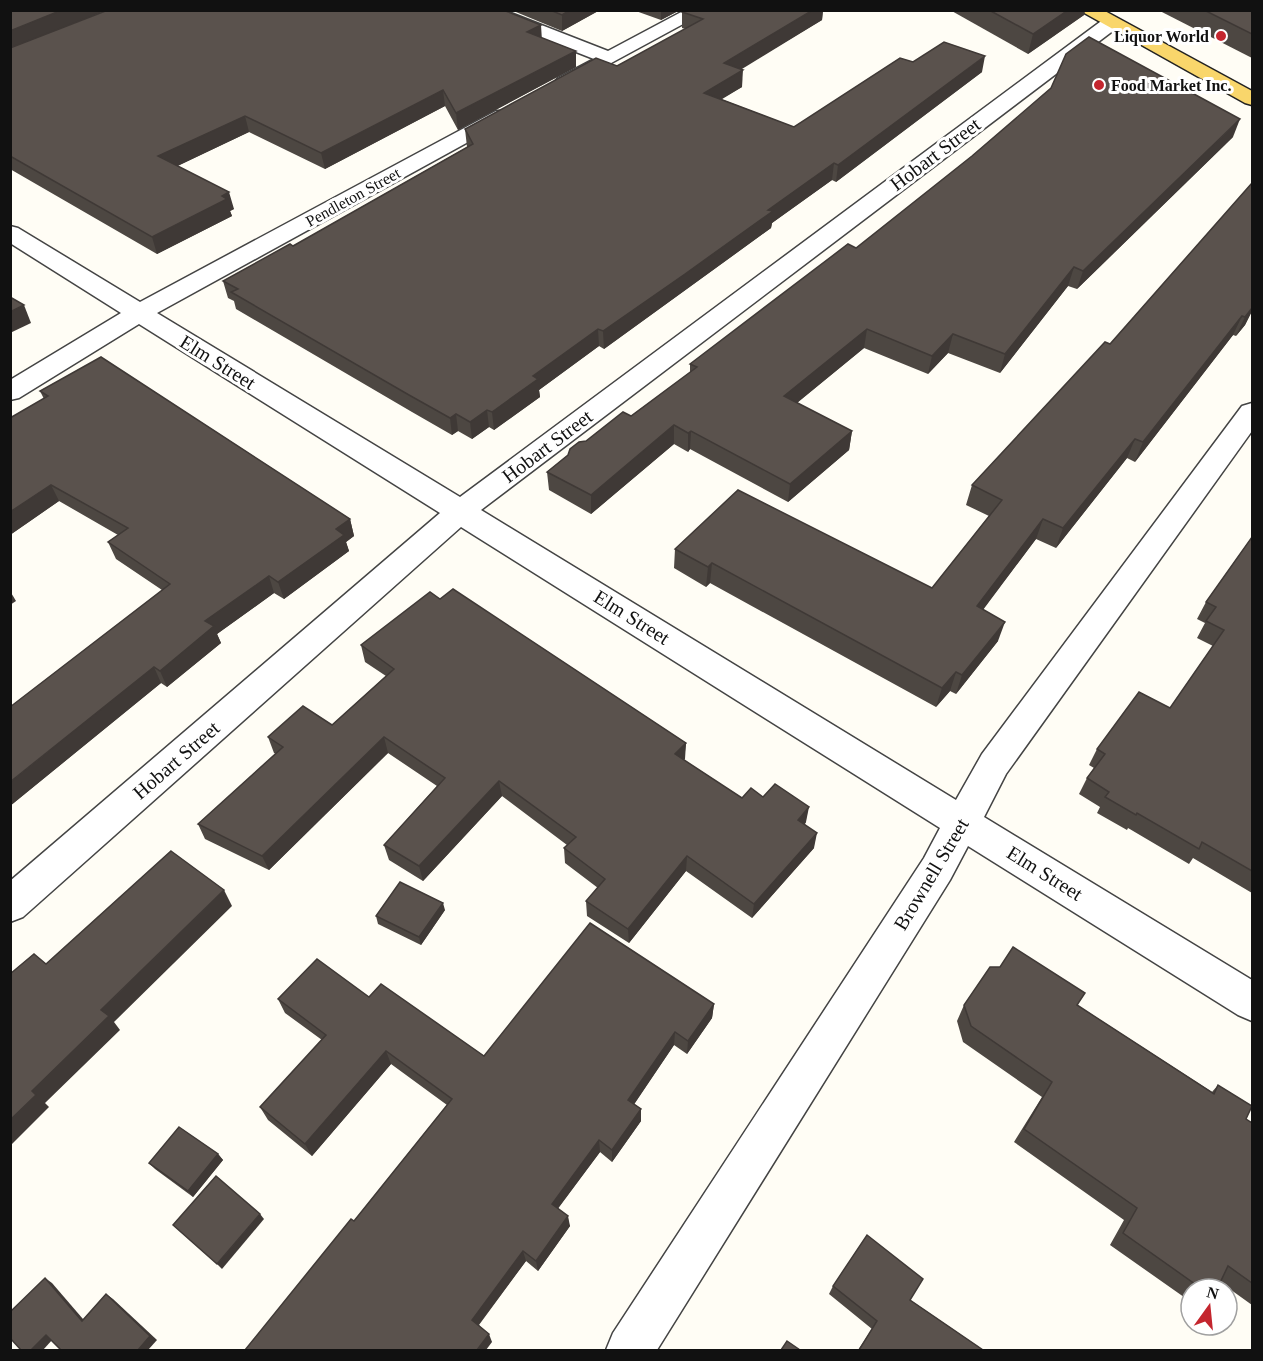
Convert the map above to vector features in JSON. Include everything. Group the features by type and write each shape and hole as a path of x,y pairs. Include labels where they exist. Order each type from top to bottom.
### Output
{"main road":[{"path":"1100,17 1252,99"}],"street":[{"path":"485,10 609,58"},
{"path":"546,92 700,10"},
{"name":"Hobart Street","path":"10,905 461,511 1100,17"},
{"name":"Pendleton Street","path":"10,392 139,313 525,104"},
{"name":"Elm Street","path":"10,233 1252,1002"},
{"name":"Brownell Street","path":"630,1350 937,869 994,764 1252,412"}],"building":[{"path":"10,10 62,10 10,31"},
{"path":"108,10 503,10 541,25 527,32 576,51 456,113 443,90 321,153 245,116 158,156 229,192 222,196 227,199 152,237 10,156 10,48"},
{"path":"550,10 570,10 562,15"},
{"path":"685,10 813,10 724,63 743,70 704,93 794,127 900,58 913,62 944,42 985,56 838,165 834,163 768,210 773,211 685,274 603,331 598,329 533,376 538,379 492,412 487,410 470,422 456,414 450,418 409,395 231,292 238,289 223,281 290,244 293,246 473,144 465,129 596,58 617,66 703,19 682,12"},
{"path":"989,10 1068,10 1033,34"},
{"path":"1204,10 1252,10 1252,34"},
{"path":"1089,37 1240,119 1083,271 1074,267 1005,354 953,334 932,356 867,329 784,396 852,431 790,484 691,431 688,433 674,425 591,495 547,472 568,455 570,449 579,442 586,441 623,412 631,416 697,367 690,364 848,244 856,248 972,156 1051,88 1066,54"},
{"path":"1252,183 1252,308 1245,317 1242,316 1143,442 1135,439 1063,528 1043,519 977,606 1005,622 962,675 956,672 942,688 712,563 708,567 675,549 738,490 932,588 1002,500 972,485 1105,342 1110,344"},
{"path":"10,297 24,305 10,312"},
{"path":"101,357 350,519 336,529 344,535 278,582 269,576 205,621 214,626 160,671 154,667 10,782 10,707 170,584 108,542 128,528 51,485 10,512 10,418 48,396 40,391"},
{"path":"1252,537 1252,871 1202,842 1199,849 1137,813 1136,815 1105,797 1109,792 1087,778 1105,754 1097,749 1139,692 1170,708 1224,630 1206,621 1216,607 1206,602"},
{"path":"453,589 686,743 675,754 742,798 751,788 763,797 775,784 809,807 798,820 817,833 754,904 687,856 628,929 586,901 605,879 564,848 576,837 499,781 419,866 384,845 445,778 384,737 262,856 198,824 283,747 268,737 303,706 332,725 394,669 361,645 430,592 440,599"},
{"path":"171,851 224,890 101,1010 109,1016 32,1091 36,1095 10,1120 10,974 34,954 46,964"},
{"path":"400,882 443,903 419,937 376,916"},
{"path":"590,923 714,1004 688,1041 675,1032 628,1100 641,1109 612,1150 599,1140 552,1204 568,1216 536,1261 523,1251 472,1320 489,1334 477,1350 245,1350 351,1219 354,1221 452,1099 386,1051 305,1144 260,1107 326,1035 278,999 317,959 369,997 381,984 484,1056"},
{"path":"1013,947 1085,993 1077,1005 1214,1094 1218,1085 1252,1106 1246,1119 1252,1123 1252,1283 1228,1266 1223,1277 1185,1277 1123,1233 1137,1208 1024,1129 1052,1082 971,1026 964,1005 990,967 1000,967"},
{"path":"179,1127 218,1154 188,1191 149,1163"},
{"path":"216,1176 260,1214 217,1264 173,1225"},
{"path":"867,1235 923,1279 910,1300 983,1350 859,1350 877,1321 833,1286"},
{"path":"45,1278 82,1321 106,1294 150,1336 138,1350 61,1350 46,1335 31,1350 21,1350 10,1338 10,1312"},
{"path":"787,1341 800,1350 781,1350"}],"place":[{"name":"Liquor World","path":"1221,36"},
{"name":"Food Market Inc.","path":"1099,85"}]}
